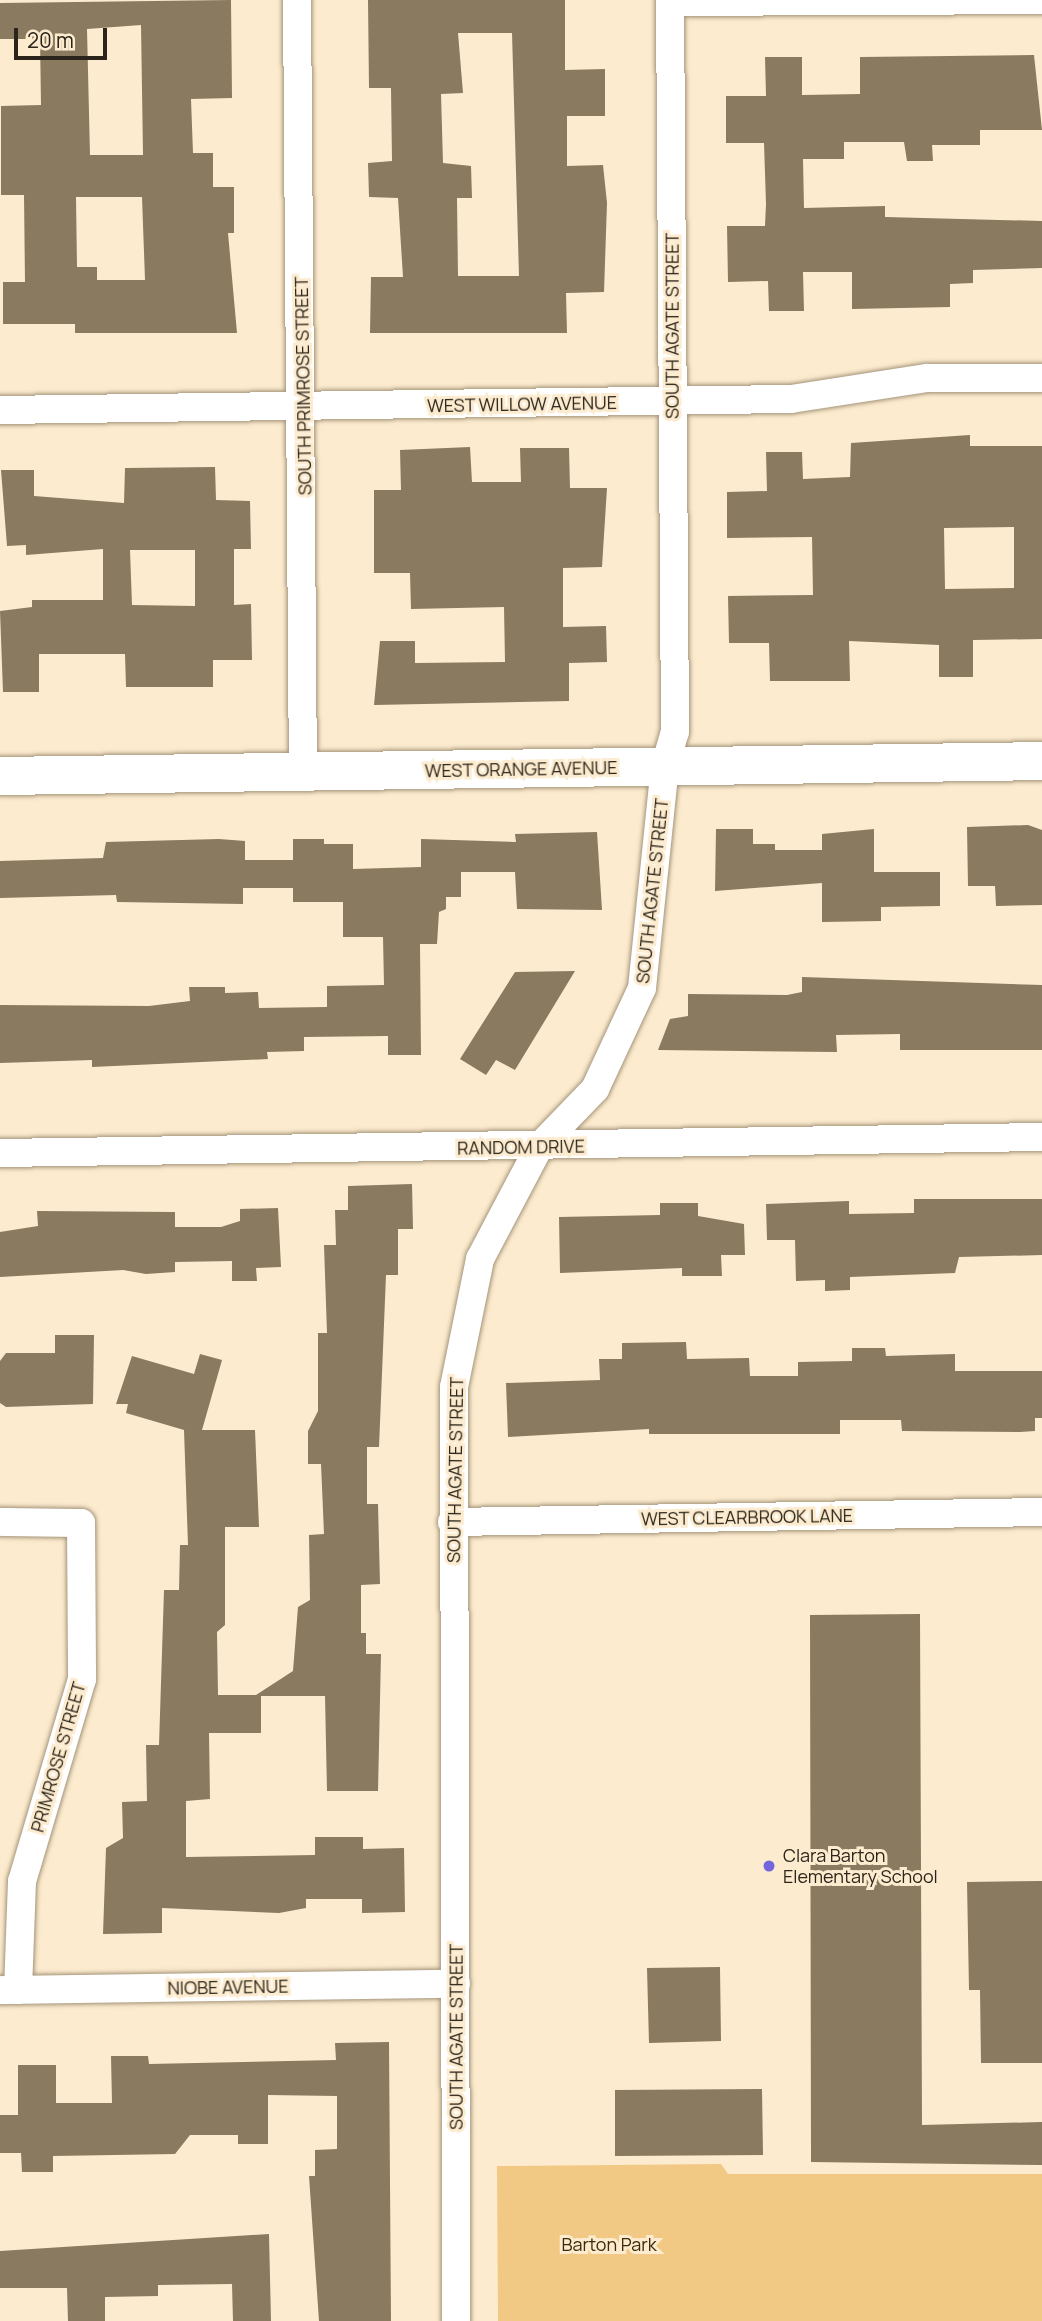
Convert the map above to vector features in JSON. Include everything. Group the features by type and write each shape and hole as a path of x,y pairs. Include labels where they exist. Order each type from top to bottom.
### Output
{"street":[{"name":"SOUTH PRIMROSE STREET","path":"297,0 304,409 303,773"},
{"path":"670,1 1042,0"},
{"name":"SOUTH AGATE STREET","path":"456,2321 452,1522 454,1387 480,1259 539,1146 596,1088 642,988 665,766 675,732 670,1"},
{"name":"WEST WILLOW AVENUE","path":"0,410 304,409 791,399 927,378 1042,378"},
{"name":"WEST ORANGE AVENUE","path":"0,776 1042,761"},
{"name":"RANDOM DRIVE","path":"0,1153 1042,1137"},
{"name":"WEST CLEARBROOK LANE","path":"452,1522 1042,1511"},
{"name":"PRIMROSE STREET","path":"0,1522 81,1523 82,1679 22,1881 9,1990"},
{"name":"NIOBE AVENUE","path":"9,1990 456,1984"}],"green space":[{"name":"Barton Park","path":"721,2164 728,2174 1042,2174 1042,2321 498,2321 497,2166"}],"building":[{"path":"231,0 232,98 191,99 193,153 213,153 213,187 234,187 234,233 228,233 237,333 75,333 75,324 3,324 3,282 25,282 24,195 1,195 1,106 41,105 40,39 0,39 0,3","holes":["141,25 143,155 90,155 87,29","76,197 142,197 145,280 97,280 97,267 77,267"]},
{"path":"368,0 565,0 565,70 605,69 605,116 567,116 567,166 603,165 607,203 604,292 566,293 567,333 370,333 371,277 403,277 398,198 369,197 368,163 392,161 391,88 369,88","holes":["458,33 512,33 519,276 458,276 457,198 472,198 471,166 443,163 441,94 463,93"]},
{"path":"1034,55 1042,130 980,130 980,145 932,145 933,161 907,161 904,142 844,142 844,159 803,159 804,208 885,206 885,217 1042,221 1042,268 973,270 973,283 950,284 950,307 852,309 852,272 803,272 804,311 769,311 768,281 728,282 727,226 765,226 766,204 764,143 726,143 726,96 766,96 765,57 802,57 802,95 860,94 860,57"},
{"path":"970,435 970,446 1042,446 1042,639 973,640 973,677 939,677 939,645 849,641 850,681 770,681 769,643 729,643 728,596 813,595 812,537 727,538 727,492 767,491 766,452 802,452 803,479 850,477 851,443","holes":["1014,527 1014,588 945,589 944,528"]},
{"path":"470,447 472,482 521,482 520,448 569,448 570,488 607,488 602,567 563,568 563,627 606,626 607,662 569,663 569,701 374,705 380,641 415,641 415,663 505,662 504,607 411,609 410,573 374,573 374,490 401,490 400,450"},
{"path":"215,467 216,500 250,501 251,549 234,549 234,605 251,604 252,660 213,660 213,687 126,687 125,654 39,654 39,692 3,692 0,611 32,607 32,600 103,600 103,549 26,555 26,545 7,546 1,470 34,470 34,496 124,503 125,468","holes":["130,550 195,550 195,606 132,605"]},
{"path":"1028,825 1042,830 1042,905 996,906 995,886 968,886 967,827"},
{"path":"716,829 753,829 753,844 775,844 775,850 822,850 822,834 874,829 874,872 940,872 940,906 881,907 881,921 822,922 822,883 715,891"},
{"path":"597,832 602,910 517,909 515,872 461,872 461,897 446,897 446,909 439,912 437,944 420,944 421,1055 388,1055 388,1036 304,1037 304,1051 267,1052 268,1059 92,1067 92,1060 0,1063 0,1005 149,1006 190,1001 189,987 225,987 225,993 258,992 259,1008 327,1007 327,986 384,985 383,937 343,937 343,902 293,902 293,888 243,888 243,904 117,902 116,895 0,898 0,861 103,858 106,842 219,839 245,841 245,860 293,860 293,839 324,839 324,844 353,844 353,869 421,867 421,839 516,842 515,834"},
{"path":"575,971 515,1070 496,1060 486,1075 460,1059 515,972"},
{"path":"802,977 1042,985 1042,1050 900,1050 900,1034 836,1035 837,1052 658,1050 670,1019 688,1016 688,994 787,995 802,992"},
{"path":"412,1184 413,1229 398,1229 398,1275 386,1275 379,1447 367,1447 367,1504 378,1504 380,1584 361,1585 361,1633 366,1633 366,1654 381,1654 378,1791 327,1791 325,1696 261,1696 261,1733 209,1733 210,1799 186,1801 186,1857 315,1855 315,1837 363,1837 363,1849 404,1848 405,1912 362,1913 362,1899 306,1899 306,1908 279,1913 162,1908 162,1933 103,1934 106,1848 123,1838 122,1802 147,1801 146,1745 159,1745 164,1590 179,1590 180,1545 188,1545 184,1430 126,1413 128,1404 116,1404 132,1356 194,1374 200,1354 222,1360 202,1430 255,1430 259,1527 225,1527 225,1625 217,1632 218,1695 256,1695 293,1671 298,1607 310,1600 309,1535 324,1534 321,1464 308,1464 308,1431 318,1411 318,1333 327,1333 324,1245 336,1245 335,1210 348,1210 348,1186"},
{"path":"914,1199 1042,1199 1042,1255 959,1257 955,1273 850,1277 850,1290 825,1291 825,1280 796,1281 795,1240 767,1240 766,1204 849,1201 849,1214 914,1213"},
{"path":"660,1203 698,1203 698,1216 744,1224 745,1255 721,1255 722,1276 682,1276 682,1268 560,1273 559,1217 660,1215"},
{"path":"278,1208 281,1267 256,1268 257,1281 232,1281 232,1261 175,1262 175,1272 146,1274 123,1270 0,1277 0,1232 38,1226 37,1211 175,1212 175,1227 221,1227 240,1221 240,1209"},
{"path":"55,1335 94,1335 93,1404 6,1407 0,1403 0,1361 6,1353 55,1353"},
{"path":"686,1342 687,1359 749,1358 750,1376 798,1376 798,1362 852,1361 852,1348 885,1348 886,1356 955,1354 955,1371 1042,1371 1042,1418 1035,1418 1035,1431 1020,1432 902,1431 901,1420 840,1420 840,1434 649,1434 649,1429 508,1437 506,1383 600,1380 599,1359 622,1359 622,1343"},
{"path":"920,1614 922,2125 1042,2122 1042,2165 811,2162 810,1615"},
{"path":"1042,1881 1042,2063 981,2063 980,1990 969,1990 967,1882"},
{"path":"720,1967 721,2041 649,2043 647,1968"},
{"path":"389,2042 391,2321 319,2321 309,2176 315,2176 315,2150 337,2149 337,2096 268,2095 268,2144 238,2144 238,2135 190,2135 175,2154 53,2156 53,2172 22,2172 21,2153 0,2153 0,2115 18,2115 18,2065 56,2065 56,2103 112,2103 111,2056 148,2056 149,2064 336,2060 335,2043"},
{"path":"762,2089 763,2155 615,2156 615,2090"},
{"path":"269,2234 271,2321 233,2321 232,2284 158,2285 158,2296 105,2297 105,2321 68,2321 67,2288 0,2288 0,2251"}],"place":[{"name":"Clara Barton Elementary School","path":"769,1866"}]}
